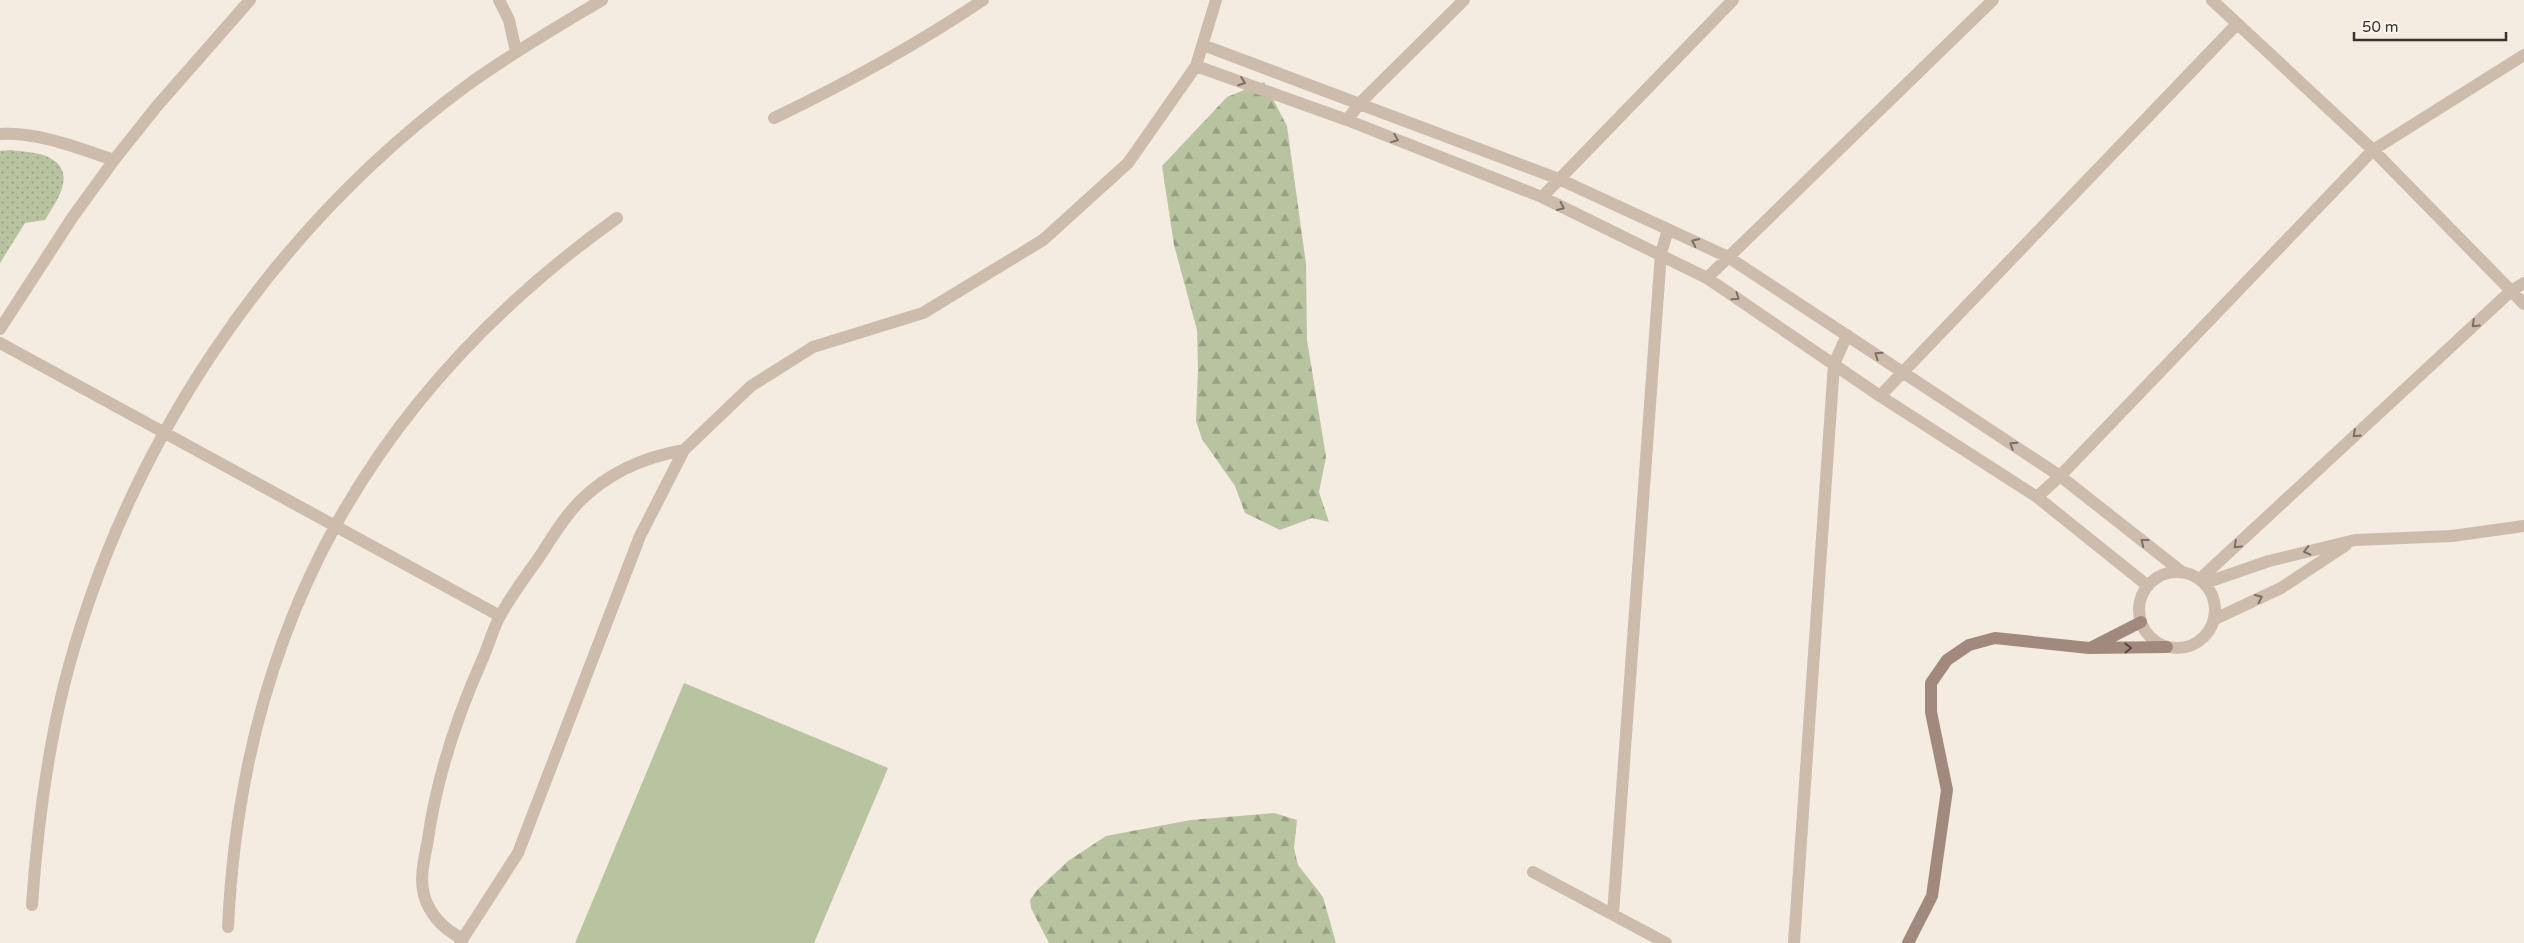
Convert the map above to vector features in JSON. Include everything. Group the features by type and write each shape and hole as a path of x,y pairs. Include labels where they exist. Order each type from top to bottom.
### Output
{"street":[{"path":"0,329 67,226 114,160 157,106 250,0"},
{"path":"498,0 509,20 516,51"},
{"path":"32,905 42,796 52,742 68,670 96,583 116,532 164,433 226,334 266,280 330,207 379,159 422,121 516,51 602,0"},
{"path":"774,118 888,60 983,0"},
{"path":"684,450 639,461 623,469 592,490 579,502 552,537 500,616 453,734 438,789 423,872 424,894 433,915 462,941 518,853 640,536 684,450 751,386 813,347 924,313 1043,240 1128,163 1196,66 1216,0"},
{"path":"1347,120 1360,103 1464,0"},
{"path":"1542,197 1733,0"},
{"path":"1707,278 1993,0"},
{"path":"2212,0 2373,150 2524,304"},
{"path":"1880,396 2237,24"},
{"path":"1203,45 1559,179 1728,257 2060,476 2182,572 2202,581 2212,594 2215,618 2210,630 2202,640 2191,646 2179,649 2167,647 2089,648 1995,638 1969,645 1947,660 1931,683 1931,712 1947,790 1932,896 1908,943"},
{"path":"2037,497 2060,476 2373,150 2524,55"},
{"path":"1196,66 1347,120 1542,197 1661,253 1707,278 1880,396 2037,497 2148,586"},
{"path":"0,134 53,140 114,160"},
{"path":"228,927 237,822 257,720 291,621 335,526 391,437 457,355 533,282 617,218"},
{"path":"1613,914 1661,253 1668,230"},
{"path":"2202,581 2511,291 2524,283"},
{"path":"1794,943 1834,364 1847,335"},
{"path":"0,343 500,616"},
{"path":"2202,581 2269,561 2355,540 2452,536 2524,526"},
{"path":"2215,618 2281,588 2355,540"},
{"path":"2167,647 2155,642 2146,633 2141,622 2140,603 2148,586 2157,577 2169,573 2182,572"},
{"path":"2089,648 2141,622"},
{"path":"1533,872 1666,943"}],"green space":[{"path":"1264,82 1287,126 1306,264 1307,340 1326,457 1319,492 1329,522 1312,518 1280,530 1245,513 1235,486 1202,439 1196,421 1197,330 1174,245 1162,166 1227,97"},
{"path":"11,150 36,153 50,158 63,171 64,179 59,196 45,220 25,223 0,263 0,151"},
{"path":"684,683 888,768 814,943 575,943"},
{"path":"1274,813 1297,820 1294,848 1298,865 1323,897 1336,943 1049,943 1031,908 1030,900 1037,890 1068,861 1106,836 1191,820"}]}
